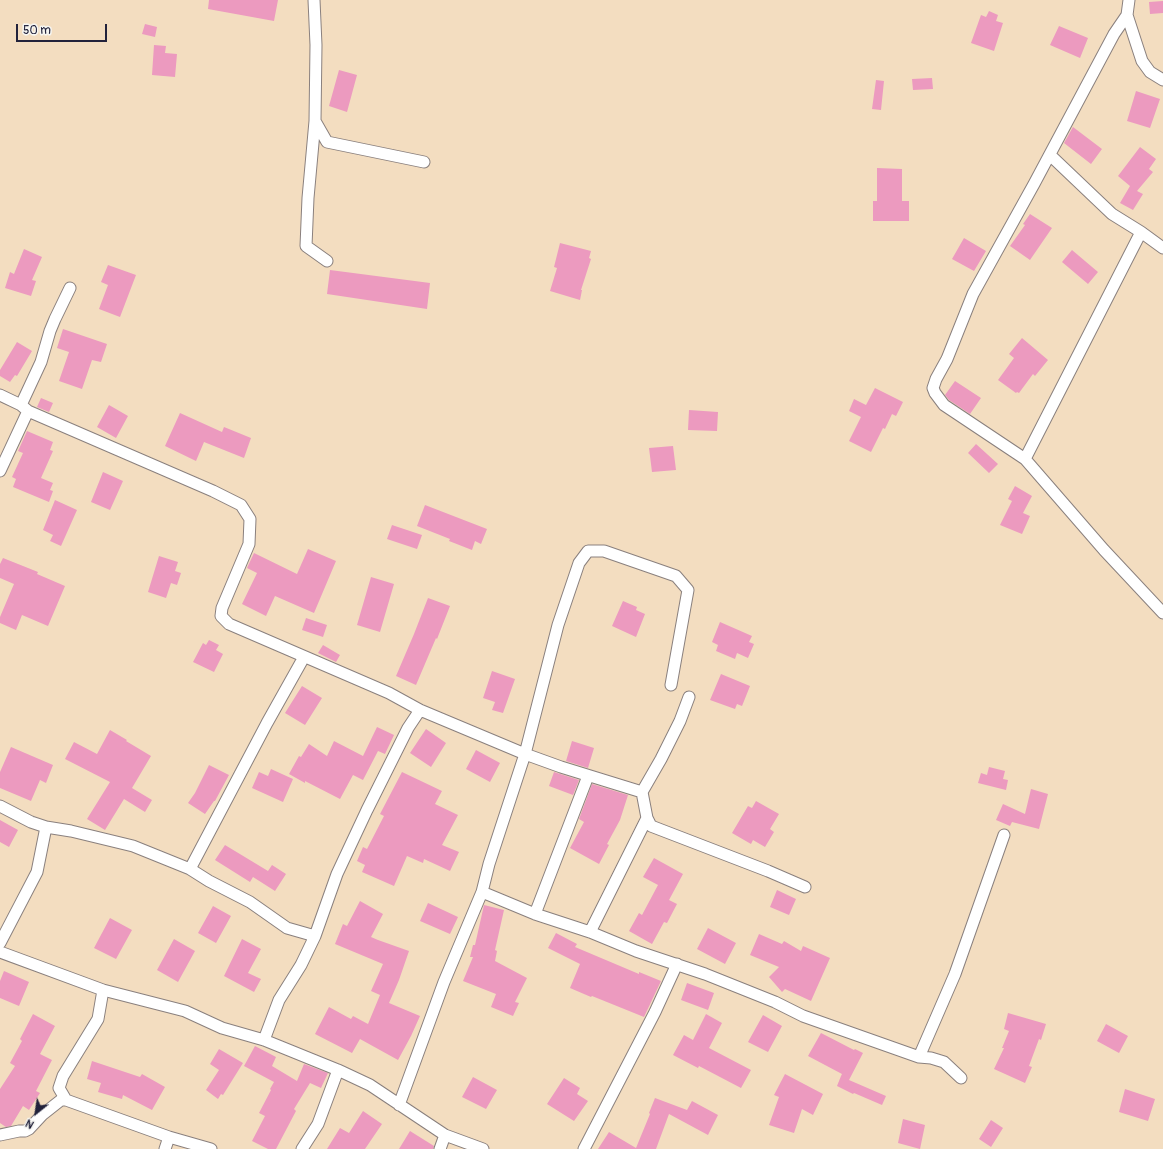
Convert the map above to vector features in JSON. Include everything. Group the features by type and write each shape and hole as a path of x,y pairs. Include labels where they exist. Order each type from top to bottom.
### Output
{"street":[{"path":"314,0 316,45 316,121 308,198 306,246 327,261"},
{"path":"1129,0 1127,15 1142,61 1150,72 1163,80"},
{"path":"1127,15 1114,34 1050,155 973,294 960,330 933,388 944,405 1025,459 1104,550 1163,612"},
{"path":"316,121 327,142 424,162"},
{"path":"1050,155 1112,214 1163,248"},
{"path":"1025,459 1141,232"},
{"path":"0,471 25,408 52,325 70,288"},
{"path":"0,395 25,408 207,488 241,505 250,519 248,544 222,608 221,616 229,624 389,693 420,710 525,754 588,776 642,792"},
{"path":"399,1105 444,982 482,892 489,864 525,754 558,625 579,563 588,551 604,551 676,576 688,590 671,685"},
{"path":"190,869 267,723 304,657"},
{"path":"689,697 680,721 642,792 651,826 768,871 805,887"},
{"path":"264,1040 279,1000 301,965 315,936 337,874 354,838 408,728 420,710"},
{"path":"535,914 588,776"},
{"path":"0,806 31,822 46,827 71,831 132,846 190,869 209,881 250,902 287,928 315,936"},
{"path":"590,932 648,818"},
{"path":"0,943 37,872 46,827"},
{"path":"919,1057 955,974 1004,835"},
{"path":"482,892 535,914 590,932 636,951 699,971 775,1002 803,1016 919,1057 931,1058 944,1062 961,1078"},
{"path":"0,952 104,990 185,1011 222,1028 264,1040 338,1070 370,1085 445,1135 483,1149"},
{"path":"584,1149 656,1012 678,964"},
{"path":"66,1100 59,1088 63,1076 98,1020 104,990"},
{"path":"302,1149 318,1124 338,1070"},
{"path":"0,1135 29,1129 42,1115 61,1100 66,1100 169,1137 211,1149"},
{"path":"440,1149 445,1135"},
{"path":"165,1149 169,1137"}],"building":[{"path":"209,0 278,0 274,21 208,9"},
{"path":"1163,1 1163,13 1150,14 1149,2"},
{"path":"989,11 998,15 996,21 1003,23 994,51 971,43 981,15 986,17"},
{"path":"145,24 157,27 155,37 142,34"},
{"path":"1059,26 1088,38 1080,58 1050,45"},
{"path":"154,45 166,46 165,53 177,54 175,77 152,75"},
{"path":"339,70 357,75 347,112 329,106"},
{"path":"932,78 933,89 913,90 912,79"},
{"path":"876,80 884,81 881,110 872,109"},
{"path":"1136,91 1160,99 1150,128 1127,121"},
{"path":"1073,127 1102,149 1091,164 1064,143"},
{"path":"1140,147 1156,159 1149,169 1153,172 1137,191 1143,194 1133,210 1120,203 1130,186 1118,176"},
{"path":"877,168 902,169 902,201 909,201 909,221 873,221 873,201 877,201"},
{"path":"1030,214 1052,228 1030,260 1010,246 1025,225 1023,224"},
{"path":"964,238 986,251 974,271 952,259"},
{"path":"560,243 591,251 589,258 591,259 581,290 580,300 550,291 557,268 554,267"},
{"path":"24,249 42,257 32,280 36,281 31,296 5,288 10,272 14,274"},
{"path":"1072,250 1098,272 1088,284 1062,262"},
{"path":"108,265 136,275 120,317 99,309 108,285 101,282"},
{"path":"330,270 430,283 427,309 327,294"},
{"path":"63,329 107,344 101,362 92,360 82,389 59,381 69,352 57,348"},
{"path":"1022,338 1048,360 1035,376 1033,374 1019,393 1016,393 998,380 1014,358 1009,354"},
{"path":"17,342 32,351 17,376 15,375 10,382 0,376 0,370"},
{"path":"955,381 981,398 970,414 949,400 945,395"},
{"path":"875,388 903,402 896,416 892,414 885,429 883,428 871,452 849,441 861,417 849,411 854,399 866,405"},
{"path":"41,398 53,403 49,412 37,407"},
{"path":"109,405 128,416 116,438 97,427"},
{"path":"689,410 718,412 717,431 688,430"},
{"path":"180,413 222,432 224,427 251,438 244,458 204,442 196,461 165,446"},
{"path":"27,431 53,442 50,450 53,451 41,478 53,483 50,490 53,491 49,502 13,487 16,479 12,477 23,453 18,451"},
{"path":"976,444 998,464 989,473 968,453"},
{"path":"673,446 676,470 652,472 649,448"},
{"path":"103,472 123,481 110,510 91,502"},
{"path":"1015,486 1032,496 1023,513 1030,516 1022,534 1000,525 1012,501 1008,499"},
{"path":"55,500 77,510 61,546 50,541 53,535 43,530"},
{"path":"425,505 487,529 481,544 475,541 472,550 449,541 450,539 417,526"},
{"path":"392,525 422,535 417,549 387,539"},
{"path":"308,549 336,561 314,613 275,596 266,616 242,604 257,573 247,568 254,553 297,574"},
{"path":"159,556 178,562 175,571 181,573 177,585 171,583 166,598 148,592"},
{"path":"3,558 38,572 37,574 65,586 48,626 22,615 16,630 0,623 0,617 14,584 0,578 0,564"},
{"path":"371,577 394,584 380,632 357,625"},
{"path":"428,598 450,606 416,685 396,676"},
{"path":"623,601 637,607 636,610 645,614 636,637 612,626"},
{"path":"306,618 327,625 323,637 302,630"},
{"path":"720,622 752,636 749,642 754,644 748,658 737,653 735,659 716,651 718,645 712,642"},
{"path":"209,640 219,645 216,650 223,654 214,672 193,662 203,643 206,645"},
{"path":"323,645 340,655 336,662 318,653"},
{"path":"492,671 515,679 503,713 492,710 495,702 483,698"},
{"path":"721,674 750,686 742,706 737,704 735,709 710,700"},
{"path":"302,686 322,698 305,725 285,713"},
{"path":"377,727 394,735 385,754 378,751 363,780 353,775 340,799 289,774 299,756 301,757 309,744 327,756 334,741 363,756"},
{"path":"426,729 446,743 431,767 410,753"},
{"path":"110,730 151,756 132,788 152,800 145,812 124,799 105,830 87,819 110,782 65,759 74,742 97,754"},
{"path":"572,741 594,748 588,768 566,761"},
{"path":"11,747 53,765 46,783 40,780 31,801 0,788 0,772"},
{"path":"476,750 500,763 490,782 466,769"},
{"path":"209,765 229,775 215,801 205,814 188,803 195,793"},
{"path":"989,767 1005,771 1003,779 1008,780 1006,790 978,783 981,773 987,775"},
{"path":"271,769 293,779 283,802 252,788 259,772 268,776"},
{"path":"402,772 442,791 435,804 458,815 442,845 459,852 450,871 424,859 423,863 407,856 394,886 362,872 365,865 357,861 363,847 367,849 384,816 380,814"},
{"path":"554,772 579,780 573,795 549,786"},
{"path":"592,784 628,795 620,820 607,844 609,845 599,864 570,848 584,822 579,819"},
{"path":"1031,789 1048,794 1039,829 1012,822 1010,826 996,820 1003,804 1025,814"},
{"path":"756,801 779,814 770,829 774,832 765,847 753,840 751,844 732,833 748,806 752,808"},
{"path":"0,820 18,830 9,847 0,842"},
{"path":"225,845 268,871 272,865 286,874 275,891 253,877 250,882 215,860"},
{"path":"654,858 683,874 669,900 677,904 667,923 664,922 652,944 629,931 639,913 642,915 658,885 643,877"},
{"path":"777,890 796,899 789,915 770,907"},
{"path":"360,901 383,914 371,937 409,951 389,1003 420,1016 398,1060 360,1039 352,1053 315,1034 329,1007 351,1019 353,1016 368,1024 380,995 371,991 383,964 335,944 343,924 347,926"},
{"path":"428,903 458,917 450,934 420,921"},
{"path":"484,905 504,910 495,950 497,951 495,961 527,978 515,1002 519,1003 513,1016 491,1007 496,994 463,981 473,957 470,957 473,945 475,945"},
{"path":"213,906 231,916 216,943 198,933"},
{"path":"110,918 132,930 116,959 94,948"},
{"path":"708,928 736,943 725,964 697,949"},
{"path":"556,933 577,944 575,947 639,974 639,972 661,981 644,1017 570,988 580,964 548,948"},
{"path":"759,934 782,944 784,941 801,951 803,946 830,958 811,1001 785,989 782,992 769,977 779,967 750,955"},
{"path":"174,939 195,951 178,982 157,970"},
{"path":"242,939 261,949 248,973 261,979 254,992 224,976"},
{"path":"4,971 29,982 19,1006 0,998 0,981"},
{"path":"687,983 714,993 708,1010 681,1000"},
{"path":"1008,1013 1046,1024 1041,1040 1039,1039 1029,1066 1032,1067 1025,1083 994,1069 1004,1048 1002,1048 1009,1031 1004,1029"},
{"path":"33,1014 55,1026 40,1054 52,1060 36,1091 40,1093 29,1110 23,1106 11,1126 6,1127 0,1123 0,1089 15,1066 10,1063 22,1041 20,1039"},
{"path":"706,1014 722,1023 709,1048 751,1070 741,1088 699,1066 698,1068 673,1055 684,1035 693,1040"},
{"path":"763,1015 782,1026 768,1052 748,1042"},
{"path":"1106,1024 1128,1036 1119,1053 1097,1041"},
{"path":"821,1033 863,1053 849,1080 886,1096 882,1105 837,1086 842,1074 808,1056"},
{"path":"255,1046 276,1057 272,1066 297,1081 304,1064 328,1073 321,1088 310,1083 294,1109 296,1111 276,1149 268,1149 252,1141 265,1116 259,1113 274,1082 244,1066"},
{"path":"219,1049 243,1063 223,1095 221,1094 218,1099 206,1090 219,1070 210,1064"},
{"path":"92,1061 140,1077 142,1074 165,1087 152,1110 123,1095 122,1099 98,1092 101,1083 87,1079"},
{"path":"785,1074 823,1094 813,1115 802,1109 794,1133 769,1125 779,1097 774,1095"},
{"path":"473,1077 497,1090 486,1109 462,1097"},
{"path":"564,1078 580,1088 577,1094 588,1101 574,1121 547,1104"},
{"path":"1125,1089 1155,1099 1148,1121 1119,1112"},
{"path":"655,1098 687,1110 692,1101 718,1115 708,1135 669,1114 656,1149 598,1149 609,1132 636,1148"},
{"path":"363,1111 382,1124 365,1149 327,1149 340,1128 349,1133"},
{"path":"903,1119 925,1125 920,1149 898,1143"},
{"path":"991,1120 1003,1128 991,1147 979,1139"},
{"path":"410,1131 434,1146 433,1149 399,1149"}]}
